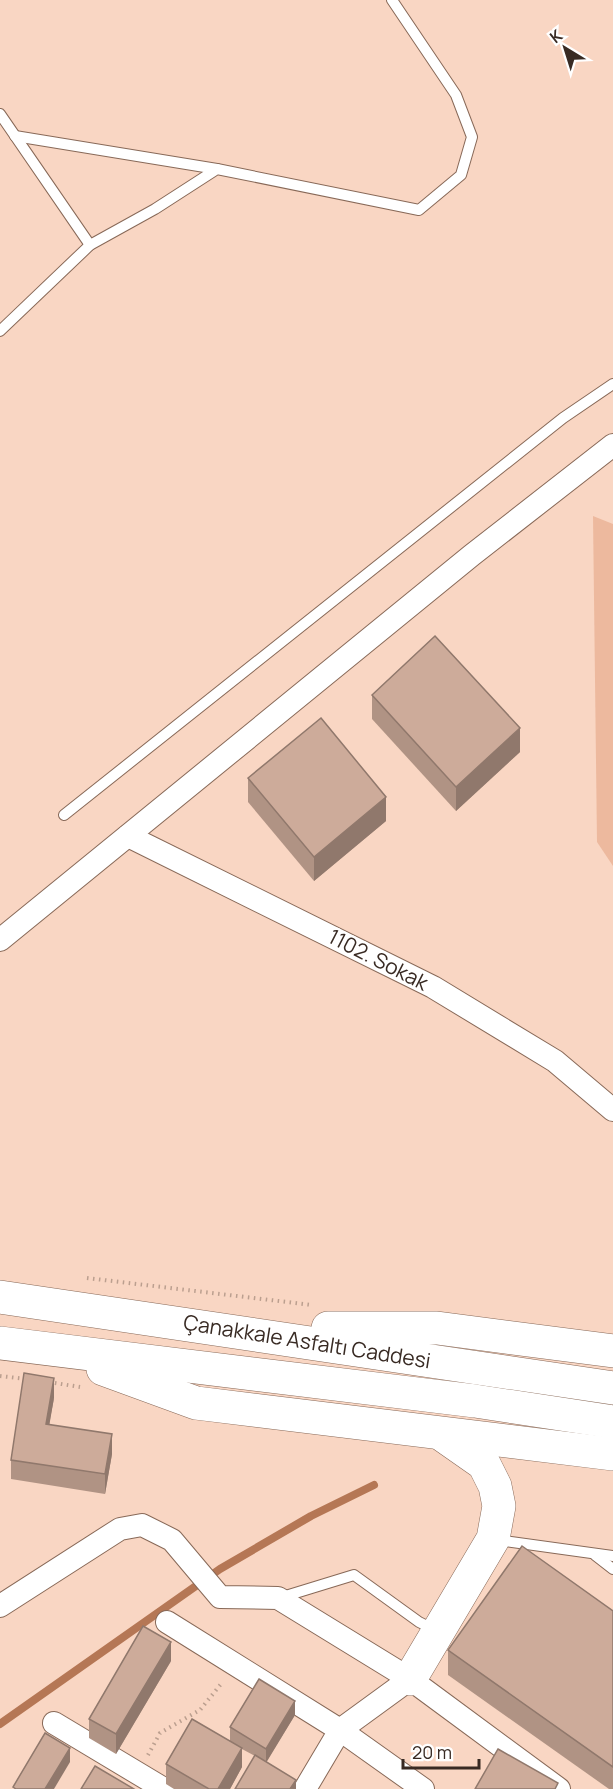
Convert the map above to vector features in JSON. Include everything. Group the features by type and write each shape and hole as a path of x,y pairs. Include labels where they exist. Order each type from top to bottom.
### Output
{"highway":[{"name":"Çanakkale Asfaltı Caddesi","path":"0,1297 613,1388"},
{"path":"221,1328 437,1328 613,1351"},
{"name":"Çanakkale Asfaltı Caddesi","path":"0,1343 475,1401 613,1422"},
{"path":"51,1349 196,1403 613,1454"},
{"path":"410,1679 493,1539 499,1506 495,1486 484,1464 440,1434"}],"street":[{"path":"0,940 472,555 613,445"},
{"name":"1102. Sokak","path":"128,836 433,987 555,1061 613,1110"},
{"path":"0,1606 120,1529 142,1526 172,1540 220,1597 278,1598 410,1679 559,1789"},
{"path":"167,1622 340,1730 423,1789"},
{"path":"305,1789 340,1730 410,1679"},
{"path":"54,1723 164,1789"}],"lane":[{"path":"15,136 218,169 419,210 461,175 472,136 456,95 392,0"},
{"path":"0,114 90,245"},
{"path":"0,331 90,245 155,209 218,169"},
{"path":"64,815 563,418 613,384"},
{"path":"493,1539 613,1556"},
{"path":"592,1553 613,1569"},
{"path":"278,1598 354,1575 419,1622 438,1632"}],"path":[{"path":"79,1277 320,1306"},
{"path":"138,1774 160,1733 200,1710 234,1664"}],"shaded area":[{"path":"593,516 613,524 613,866 597,842"}],"building":[{"path":"435,636 520,728 456,787 372,695"},
{"path":"321,718 386,797 314,857 248,778"},
{"path":"24,1373 54,1378 46,1424 112,1434 105,1474 11,1460"},
{"path":"522,1546 613,1611 613,1767 448,1650"},
{"path":"143,1626 171,1642 116,1734 89,1719"},
{"path":"259,1679 295,1701 266,1749 230,1727"},
{"path":"192,1719 242,1748 218,1789 209,1789 166,1764"},
{"path":"45,1733 70,1748 45,1789 16,1789 13,1787"},
{"path":"498,1749 558,1783 555,1789 475,1789"},
{"path":"255,1755 296,1780 290,1789 235,1789"},
{"path":"95,1766 134,1789 81,1789"}],"waterway":[{"path":"0,1724 220,1569 311,1516 374,1485"}]}
